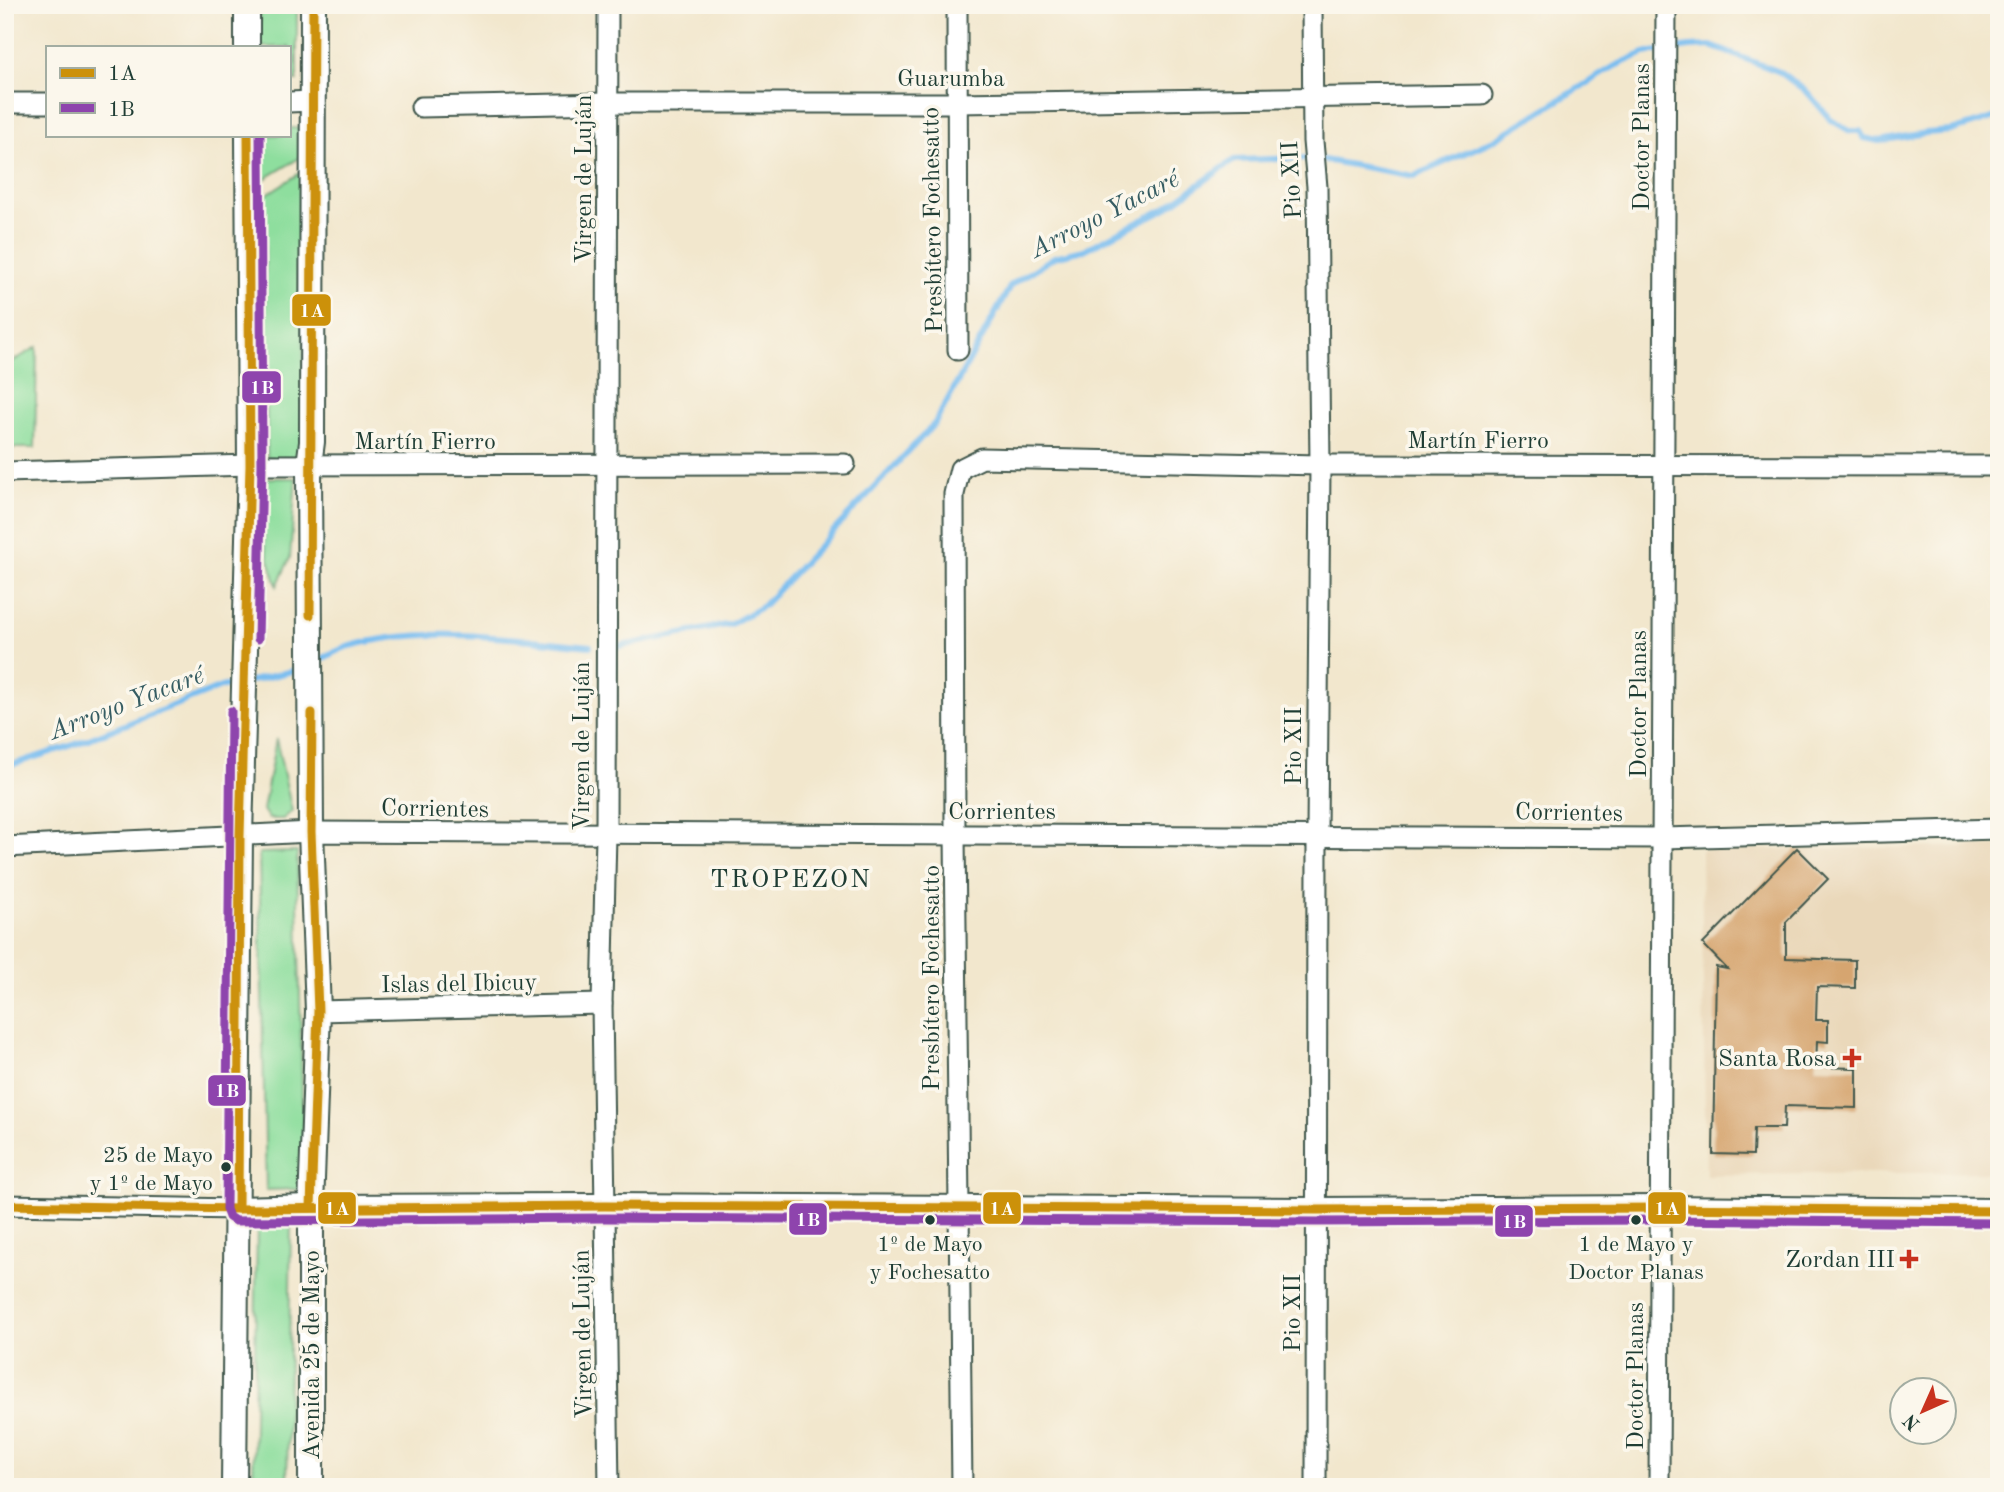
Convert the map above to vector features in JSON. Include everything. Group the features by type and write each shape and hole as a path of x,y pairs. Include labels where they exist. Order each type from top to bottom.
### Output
{"main road":[{"path":"247,5 247,46"},
{"name":"Avenida 25 de Mayo","path":"311,1487 311,1207 318,1011 311,832 309,465 313,414 301,101 313,5"},
{"path":"234,1487 239,1209 240,836 250,465 248,136"},
{"path":"239,1209 605,1206 1999,1211"}],"street":[{"name":"Virgen de Luján","path":"608,5 606,835 602,1004 609,1487"},
{"name":"Presbítero Fochesatto","path":"957,5 958,350"},
{"name":"Pio XII","path":"1312,5 1320,465 1316,1487"},
{"name":"Doctor Planas","path":"1659,1487 1666,5"},
{"name":"Guarumba","path":"421,107 608,103 956,103 1482,94"},
{"path":"5,103 46,103"},
{"name":"Martín Fierro","path":"960,469 982,458 1320,465 1999,466"},
{"name":"Martín Fierro","path":"5,472 250,465 845,464"},
{"name":"Presbítero Fochesatto","path":"960,469 954,495 962,1487"},
{"name":"Corrientes","path":"5,847 311,832 606,835 1317,834 1662,838 1999,829"},
{"name":"Islas del Ibicuy","path":"318,1011 602,1004"},
{"path":"5,1205 239,1209"}],"shaded area":[{"name":"Santa Rosa","path":"1998,846 1999,1172 1706,1175 1701,850"}],"green space":[{"path":"260,5 297,5 297,81 290,81 290,46 260,46"},
{"path":"290,128 304,128 311,151 261,181 261,136 290,136"},
{"path":"303,171 304,459 267,458 264,196"},
{"path":"37,347 35,448 5,448 5,366"},
{"path":"261,478 296,478 290,558 277,586 264,543"},
{"path":"276,739 292,811 283,819 269,819 263,810"},
{"path":"297,852 304,1189 266,1190 259,853"},
{"path":"257,1224 291,1225 287,1487 253,1487"}],"building":[{"path":"1797,848 1828,879 1786,922 1786,958 1855,960 1855,988 1817,987 1816,1020 1828,1020 1828,1042 1817,1041 1816,1067 1857,1068 1857,1108 1785,1106 1784,1128 1754,1128 1753,1155 1713,1154 1716,967 1727,969 1703,944"}],"waterway":[{"name":"Arroyo Yacaré","path":"616,647 731,624 763,606 935,423 1011,285 1054,257 1084,250 1166,208 1234,160 1313,158 1414,176 1494,140 1615,66 1644,53 1690,47 1711,46 1780,72 1808,93 1831,120 1850,131 1860,131 1864,138 1879,141 1951,131 1999,116"},
{"name":"Arroyo Yacaré","path":"317,661 347,647 407,636 468,635 590,646"},
{"name":"Arroyo Yacaré","path":"251,681 305,668"},
{"name":"Arroyo Yacaré","path":"5,767 76,744 221,687 240,683"}],"transit line":[{"name":"1A","path":"310,615 313,5"},
{"name":"1A","path":"238,1209 240,836 250,465 248,136"},
{"name":"1B","path":"258,639 262,465 260,136"},
{"name":"1B","path":"231,711 226,1209 229,1217 235,1221 605,1218 1999,1223"},
{"name":"1A","path":"311,1207 318,1011 311,832 312,713"},
{"name":"1A","path":"5,1205 238,1209 605,1206 1999,1211"}],"place":[{"name":"Santa Rosa","path":"1852,1058"},
{"name":"25 de Mayo y 1º de Mayo","path":"226,1167"},
{"name":"1º de Mayo y Fochesatto","path":"930,1220"},
{"name":"1 de Mayo y Doctor Planas","path":"1636,1220"},
{"name":"Zordan III","path":"1909,1259"}],"district":[{"name":"TROPEZON","path":"791,878"}]}
